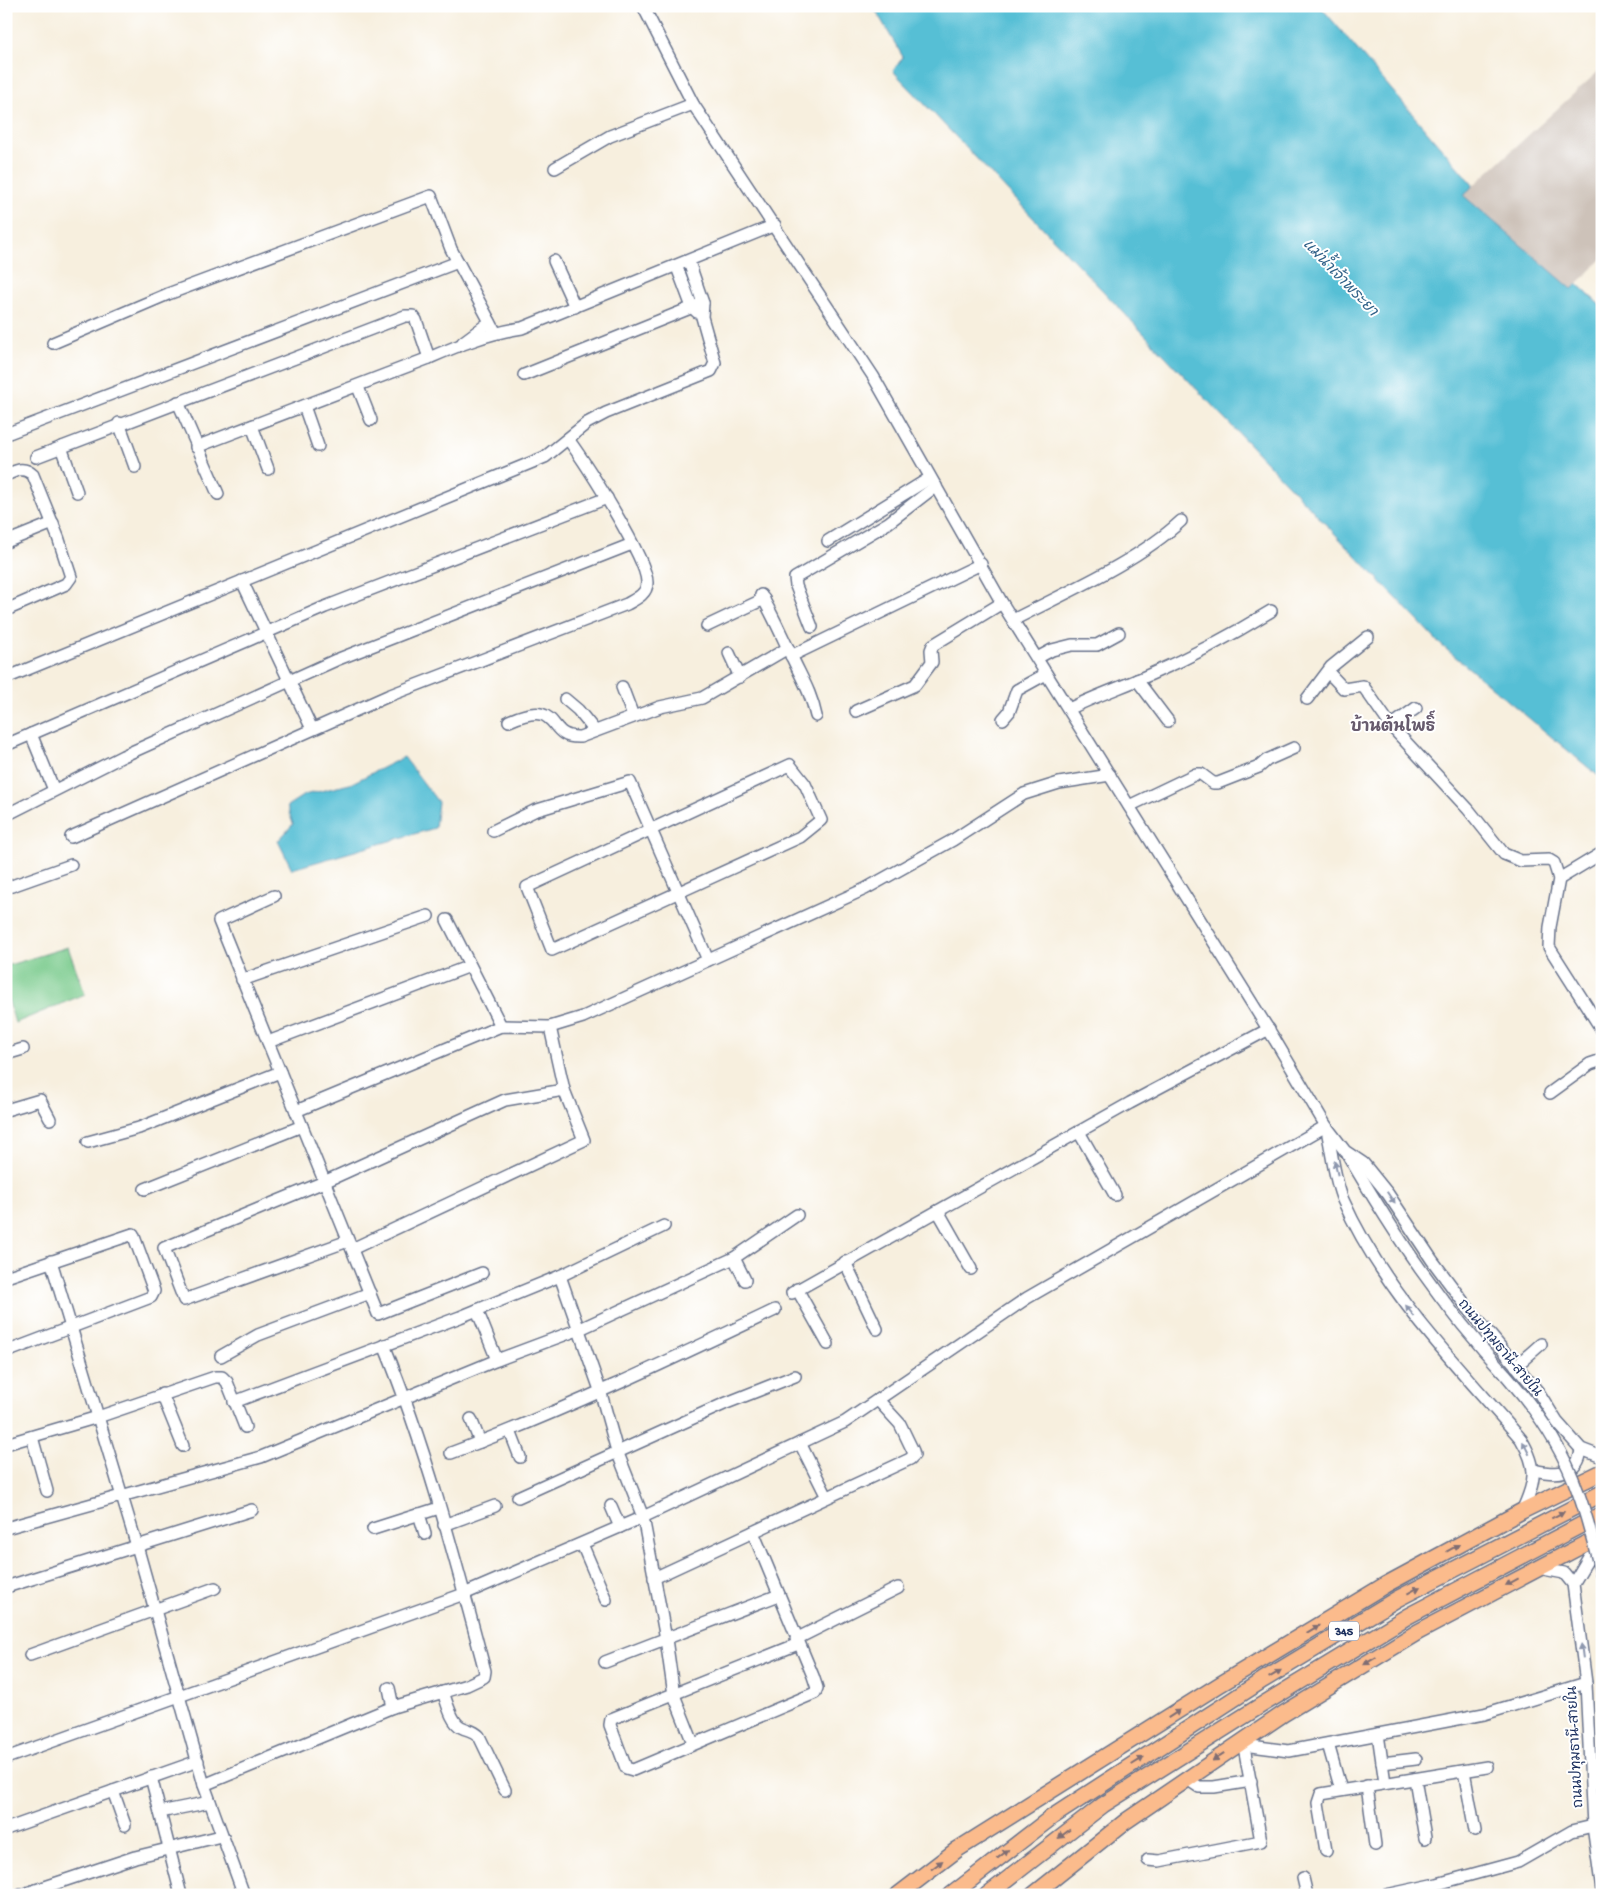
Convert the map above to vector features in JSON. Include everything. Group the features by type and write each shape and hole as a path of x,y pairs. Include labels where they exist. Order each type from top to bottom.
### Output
{"main road":[{"path":"898,1895 958,1849 1089,1769 1218,1685 1386,1585 1522,1511 1602,1472"},
{"name":"345","path":"951,1895 1052,1817 1096,1787 1397,1599 1602,1493"},
{"name":"345","path":"987,1895 1103,1805 1260,1706 1408,1616 1602,1514"},
{"path":"1033,1895 1115,1830 1243,1740 1418,1632 1602,1535"},
{"path":"1207,1717 1218,1685"},
{"path":"1260,1706 1313,1696"}],"street":[{"path":"643,6 693,104 775,225 873,376 1002,603 1269,1029 1326,1126 1345,1151 1363,1163 1388,1194 1432,1260 1487,1332 1539,1393 1557,1422 1581,1449 1602,1457"},
{"path":"555,168 610,136 693,104"},
{"path":"52,342 168,294 431,196 458,262 496,333"},
{"path":"196,447 358,387 460,345 496,333 522,328 677,267 775,225"},
{"path":"554,261 575,306"},
{"path":"6,434 458,262"},
{"path":"6,678 545,457 587,423 606,412 711,371 714,368 714,360 698,305 689,262"},
{"path":"677,267 698,305"},
{"path":"524,376 698,305"},
{"path":"36,457 409,315 416,320 429,358"},
{"path":"460,345 469,335 490,322"},
{"path":"358,387 371,420"},
{"path":"178,402 218,494"},
{"path":"304,406 318,446"},
{"path":"119,424 135,467"},
{"path":"252,426 268,469"},
{"path":"71,837 388,696 533,642 636,599 644,593 647,577 632,544 607,498 568,439"},
{"path":"61,447 77,492"},
{"path":"6,475 22,469 28,470 33,475 71,571 70,581 6,610"},
{"path":"828,541 933,482"},
{"path":"812,627 796,586 796,578 880,528 933,482"},
{"path":"6,745 325,607 607,498"},
{"path":"1013,620 1132,556 1166,535 1181,521"},
{"path":"6,542 52,523"},
{"path":"6,815 123,756 288,681 405,632 485,603 632,544"},
{"path":"509,721 525,714 539,712 545,714 562,732 572,738 660,707 702,698 740,676 981,564"},
{"path":"242,581 312,729"},
{"path":"707,626 762,597 778,622 790,652 805,680 816,716"},
{"path":"856,711 915,684 932,662 931,650 933,645 1002,603"},
{"path":"1069,709 1106,691 1137,680 1228,637 1271,611"},
{"path":"1037,658 1052,650 1072,645 1096,645 1119,633"},
{"path":"1307,699 1328,672 1368,637"},
{"path":"729,652 740,676"},
{"path":"1328,672 1344,689 1363,686 1391,726 1468,809 1504,854 1521,861 1549,860 1554,863 1560,878 1550,927 1549,947 1602,1030"},
{"path":"1003,719 1009,712 1017,690 1046,674"},
{"path":"1137,680 1168,721"},
{"path":"622,687 633,716"},
{"path":"565,699 578,710 595,731"},
{"path":"1391,726 1416,708"},
{"path":"31,734 54,790"},
{"path":"1130,806 1196,774 1201,774 1213,784 1218,783 1259,767 1267,760 1294,748"},
{"path":"790,765 805,784 821,820 800,837 552,950 527,887 651,830 790,765"},
{"path":"296,1111 501,1026 550,1027 583,1017 864,889 953,840 1024,794 1059,783 1110,775"},
{"path":"493,831 534,811 630,782 708,960"},
{"path":"1560,878 1602,853"},
{"path":"6,888 71,865"},
{"path":"274,896 219,921 378,1314 482,1273"},
{"path":"242,980 428,916"},
{"path":"447,920 501,1026"},
{"path":"268,1042 470,966"},
{"path":"550,1027 564,1090 584,1140 350,1245 184,1300 164,1248 324,1182 504,1100 564,1090"},
{"path":"828,1344 795,1291 1079,1132 1269,1029"},
{"path":"6,1054 23,1050"},
{"path":"1550,1093 1590,1064 1602,1060"},
{"path":"88,1142 139,1128 280,1072"},
{"path":"6,1110 40,1100 50,1119"},
{"path":"145,1190 302,1126"},
{"path":"1326,1126 1342,1199 1397,1293 1441,1348 1521,1439 1534,1470 1531,1491 1522,1511"},
{"path":"6,1758 464,1594 643,1517 800,1444 845,1422 1027,1298 1326,1126"},
{"path":"1079,1132 1115,1195"},
{"name":"ถนนปทุมธานี-สายใน","path":"1345,1151 1419,1270 1466,1330 1527,1398 1549,1433 1577,1490 1602,1576"},
{"path":"938,1211 971,1269"},
{"path":"6,1528 122,1498 261,1457 497,1360 580,1329 734,1258 797,1216"},
{"path":"234,1402 477,1310 560,1276 664,1226"},
{"path":"6,1276 133,1234 154,1291 151,1297 6,1352"},
{"path":"734,1258 745,1280"},
{"path":"51,1261 137,1546 204,1785 244,1895"},
{"path":"845,1262 877,1328"},
{"path":"560,1276 600,1390 617,1451 643,1517 666,1639 674,1695 693,1743"},
{"path":"221,1356 258,1335 370,1293"},
{"path":"477,1310 497,1360"},
{"path":"451,1453 510,1431 775,1310"},
{"path":"1516,1366 1541,1344"},
{"path":"204,1785 393,1706 443,1692 484,1677 485,1671 439,1508 406,1399 384,1345"},
{"path":"6,1444 98,1417 206,1379 222,1376 227,1382 245,1427"},
{"path":"518,1497 617,1451 795,1376"},
{"path":"162,1394 182,1446"},
{"path":"654,1578 914,1455 900,1424 878,1400"},
{"path":"470,1419 480,1442"},
{"path":"510,1431 520,1457"},
{"path":"32,1437 47,1491"},
{"path":"800,1444 827,1497"},
{"path":"1534,1470 1552,1474 1564,1473 1576,1465 1581,1457 1581,1449"},
{"path":"444,1525 495,1506"},
{"path":"611,1506 620,1527"},
{"path":"373,1529 439,1508"},
{"path":"6,1588 252,1510"},
{"path":"419,1514 425,1534"},
{"path":"753,1532 797,1641 817,1688 815,1693 803,1700 693,1743 633,1770 626,1768 610,1725 611,1719 674,1695 797,1641 898,1588"},
{"path":"582,1544 606,1600"},
{"path":"1537,1568 1564,1572 1573,1584 1589,1557 1602,1554"},
{"name":"ถนนปทุมธานี-สายใน","path":"1573,1584 1586,1682 1593,1826 1602,1892"},
{"path":"30,1655 215,1588"},
{"path":"605,1662 779,1595"},
{"path":"1243,1740 1251,1746 1289,1751 1484,1714 1586,1682"},
{"path":"389,1688 393,1706"},
{"path":"443,1692 454,1720 460,1727 473,1730 479,1736 505,1790"},
{"path":"1378,1734 1385,1783"},
{"path":"1148,1860 1159,1861 1261,1841 1252,1781 1243,1740"},
{"path":"1328,1744 1341,1790"},
{"path":"1382,1763 1416,1758"},
{"path":"6,1829 198,1761"},
{"path":"1326,1851 1318,1803 1321,1794 1487,1767"},
{"path":"1464,1771 1474,1831"},
{"path":"151,1777 181,1895"},
{"path":"1186,1779 1199,1787 1214,1788 1252,1781"},
{"path":"1415,1779 1425,1838"},
{"path":"1367,1786 1375,1845"},
{"path":"113,1791 125,1825"},
{"path":"160,1812 210,1802"},
{"path":"1386,1895 1430,1890 1518,1862 1572,1831 1593,1826"},
{"path":"21,1895 90,1871 170,1848 222,1836"},
{"path":"1303,1878 1307,1895"}],"shaded area":[{"path":"1602,68 1602,259 1572,289 1463,195"}],"green space":[{"path":"68,947 85,994 15,1023 6,992 6,966"}],"water":[{"name":"แม่น้ำเจ้าพระยา","path":"873,6 1320,6 1473,185 1464,196 1572,289 1577,284 1602,307 1602,779 1440,644 893,71 903,57"},
{"path":"404,757 438,802 435,828 292,869 278,841 293,824 287,806 304,795 350,784"}],"district":[{"name":"บ้านต้นโพธิ์","path":"1393,725"}]}
